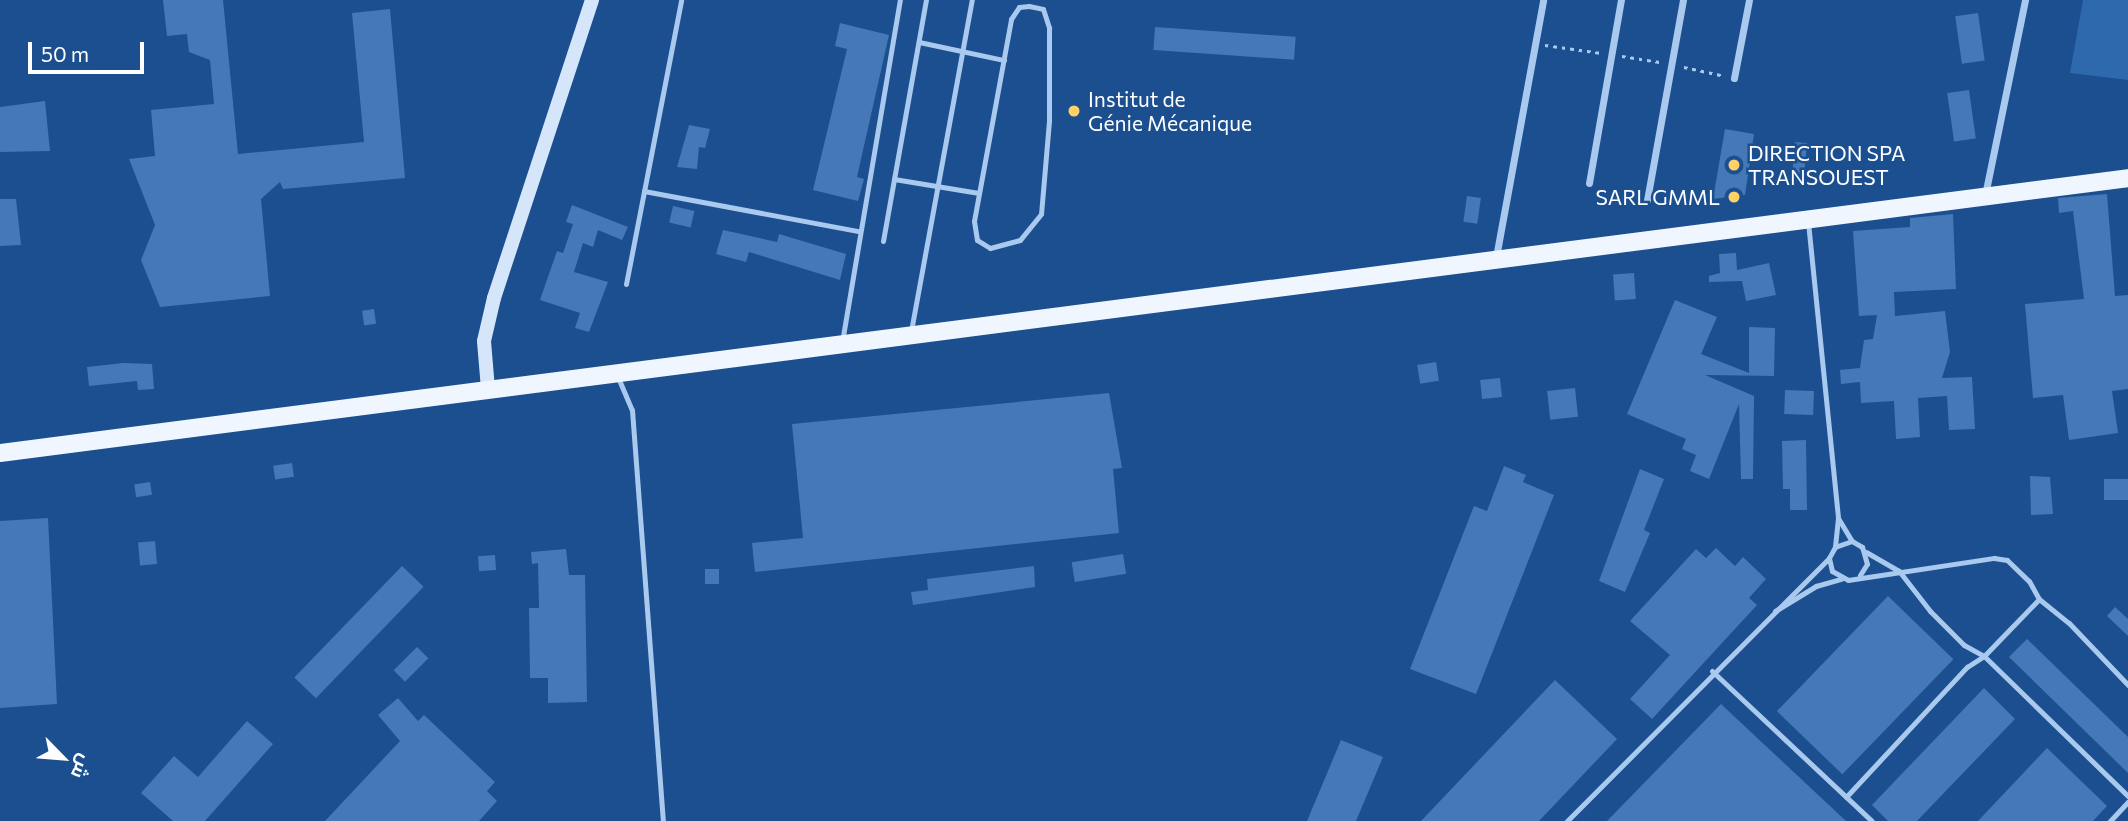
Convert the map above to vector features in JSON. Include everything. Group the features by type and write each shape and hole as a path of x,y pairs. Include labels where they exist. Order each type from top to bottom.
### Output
{"main road":[{"path":"0,453 2128,177"}],"street":[{"path":"488,389 484,341 494,298 592,0"},
{"path":"1495,259 1543,0"},
{"path":"1588,183 1621,0"},
{"path":"1647,200 1683,0"},
{"path":"1734,78 1749,0"},
{"path":"1984,196 2025,0"}],"lane":[{"path":"626,285 681,0"},
{"path":"841,343 858,231 900,0"},
{"path":"883,241 926,0"},
{"path":"911,334 972,0"},
{"path":"1029,6 1043,9 1049,29 1049,121 1041,214 1020,240 990,248 975,236 979,193 1004,60 1014,11 1029,6"},
{"path":"919,42 1004,60"},
{"path":"894,179 979,193"},
{"path":"644,191 858,231"},
{"path":"1567,821 1712,671 1829,558 1835,547 1838,518 1808,219"},
{"path":"615,372 632,410 663,821"},
{"path":"1838,518 1852,541 1899,570 1930,611 1964,645 1984,656 2128,796"},
{"path":"1835,547 1852,541"},
{"path":"1860,575 1867,564 1866,552"},
{"path":"1829,558 1832,571 1842,579"},
{"path":"1762,622 1816,586 1842,579 1899,570 2007,560 2029,581 2039,599 2069,623 2128,685"},
{"path":"1846,797 1967,667 1984,656 2039,599"},
{"path":"1712,671 1872,821"},
{"path":"2109,821 2128,802"}],"path":[{"path":"1535,43 1670,64 1734,78"}],"shaded area":[{"path":"2083,0 2128,0 2128,80 2070,73"}],"building":[{"path":"163,0 223,0 238,154 364,142 352,13 390,9 405,178 283,189 280,182 261,199 270,296 160,307 141,260 155,225 129,159 155,156 151,110 214,104 210,60 189,52 187,34 167,36"},
{"path":"1978,13 1985,61 1962,64 1955,16"},
{"path":"840,23 889,35 857,177 864,179 858,201 813,190 847,49 835,46"},
{"path":"1155,27 1296,37 1294,60 1153,50"},
{"path":"1969,90 1976,139 1954,142 1947,93"},
{"path":"45,101 50,151 0,152 0,107"},
{"path":"689,125 710,129 705,148 699,147 697,169 677,167"},
{"name":"DIRECTION SPA TRANSOUEST","path":"1725,129 1754,134 1745,195 1713,199"},
{"path":"1795,142 1807,143 1804,175 1792,174"},
{"path":"2107,194 2115,296 2128,295 2128,389 2112,391 2118,433 2069,440 2063,395 2033,398 2025,304 2084,299 2073,211 2059,213 2058,198"},
{"path":"1467,196 1481,198 1477,224 1463,222"},
{"path":"0,199 16,199 21,245 0,246"},
{"path":"572,205 628,227 622,240 598,230 593,247 583,243 574,272 608,282 589,332 575,328 580,313 540,300 557,251 563,253 573,224 566,222"},
{"path":"673,206 694,211 691,228 669,223"},
{"path":"1953,214 1956,289 1894,292 1895,316 1945,311 1950,352 1942,378 1972,377 1975,429 1949,430 1947,396 1918,398 1920,437 1896,439 1894,401 1861,403 1860,382 1841,384 1840,370 1860,368 1864,340 1873,339 1877,315 1859,316 1853,231 1910,227 1910,218"},
{"path":"723,230 777,242 779,234 846,254 840,280 749,252 746,262 716,254"},
{"path":"1736,253 1737,270 1769,263 1776,295 1746,301 1742,281 1709,282 1709,276 1720,273 1719,254"},
{"path":"1634,273 1636,299 1615,300 1613,274"},
{"path":"1675,300 1717,317 1701,354 1749,373 1749,327 1775,328 1774,376 1705,375 1754,396 1753,479 1741,479 1739,404 1709,479 1690,471 1696,455 1682,449 1686,439 1627,414"},
{"path":"374,309 376,324 364,326 362,311"},
{"path":"1436,362 1439,381 1420,384 1417,365"},
{"path":"123,363 152,364 154,389 138,390 137,381 89,386 87,367"},
{"path":"1500,378 1502,397 1482,399 1480,380"},
{"path":"1575,388 1578,417 1550,420 1547,391"},
{"path":"1785,390 1814,391 1813,415 1784,414"},
{"path":"1109,393 1122,468 1113,469 1119,533 755,572 752,543 803,538 792,424"},
{"path":"1806,440 1807,510 1790,510 1790,489 1783,489 1782,441"},
{"path":"292,463 294,477 275,480 273,466"},
{"path":"1504,466 1526,475 1523,482 1554,495 1476,694 1410,669 1474,506 1487,511"},
{"path":"1640,469 1664,479 1644,530 1650,533 1625,592 1599,581"},
{"path":"2030,476 2050,477 2053,514 2031,515"},
{"path":"2104,479 2128,479 2128,500 2104,500"},
{"path":"150,482 152,495 136,497 134,485"},
{"path":"48,518 57,704 0,708 0,521"},
{"path":"155,541 157,564 140,565 138,542"},
{"path":"1716,548 1735,566 1743,557 1766,579 1749,598 1757,605 1652,719 1630,699 1670,655 1630,621 1696,549 1706,558"},
{"path":"566,549 569,575 585,575 587,702 548,703 548,678 530,678 529,608 539,608 538,563 532,564 531,552"},
{"path":"1123,554 1126,574 1075,582 1072,562"},
{"path":"495,555 496,570 479,571 478,556"},
{"path":"402,566 424,587 316,698 294,677"},
{"path":"1034,566 1035,587 913,605 911,592 928,590 927,579"},
{"path":"705,569 719,569 719,584 705,584"},
{"path":"1888,596 1953,659 1842,774 1777,711"},
{"path":"2115,607 2128,619 2128,636 2107,616"},
{"path":"2027,639 2128,737 2128,773 2009,657"},
{"path":"417,647 428,658 405,682 394,670"},
{"path":"1555,680 1617,739 1539,821 1421,821"},
{"path":"1984,688 2015,719 1917,821 1888,821 1872,805"},
{"path":"398,698 418,721 424,715 495,782 487,791 497,801 479,821 325,821 400,741 378,715"},
{"path":"1721,704 1846,821 1607,821"},
{"path":"247,721 273,744 205,821 173,821 141,793 174,756 198,777"},
{"path":"1341,740 1383,757 1356,821 1307,821"},
{"path":"2047,748 2107,806 2093,821 1978,821"}],"place":[{"name":"Institut de Génie Mécanique","path":"1074,111"},
{"name":"DIRECTION SPA TRANSOUEST","path":"1734,165"},
{"name":"SARL GMML","path":"1734,197"}]}
